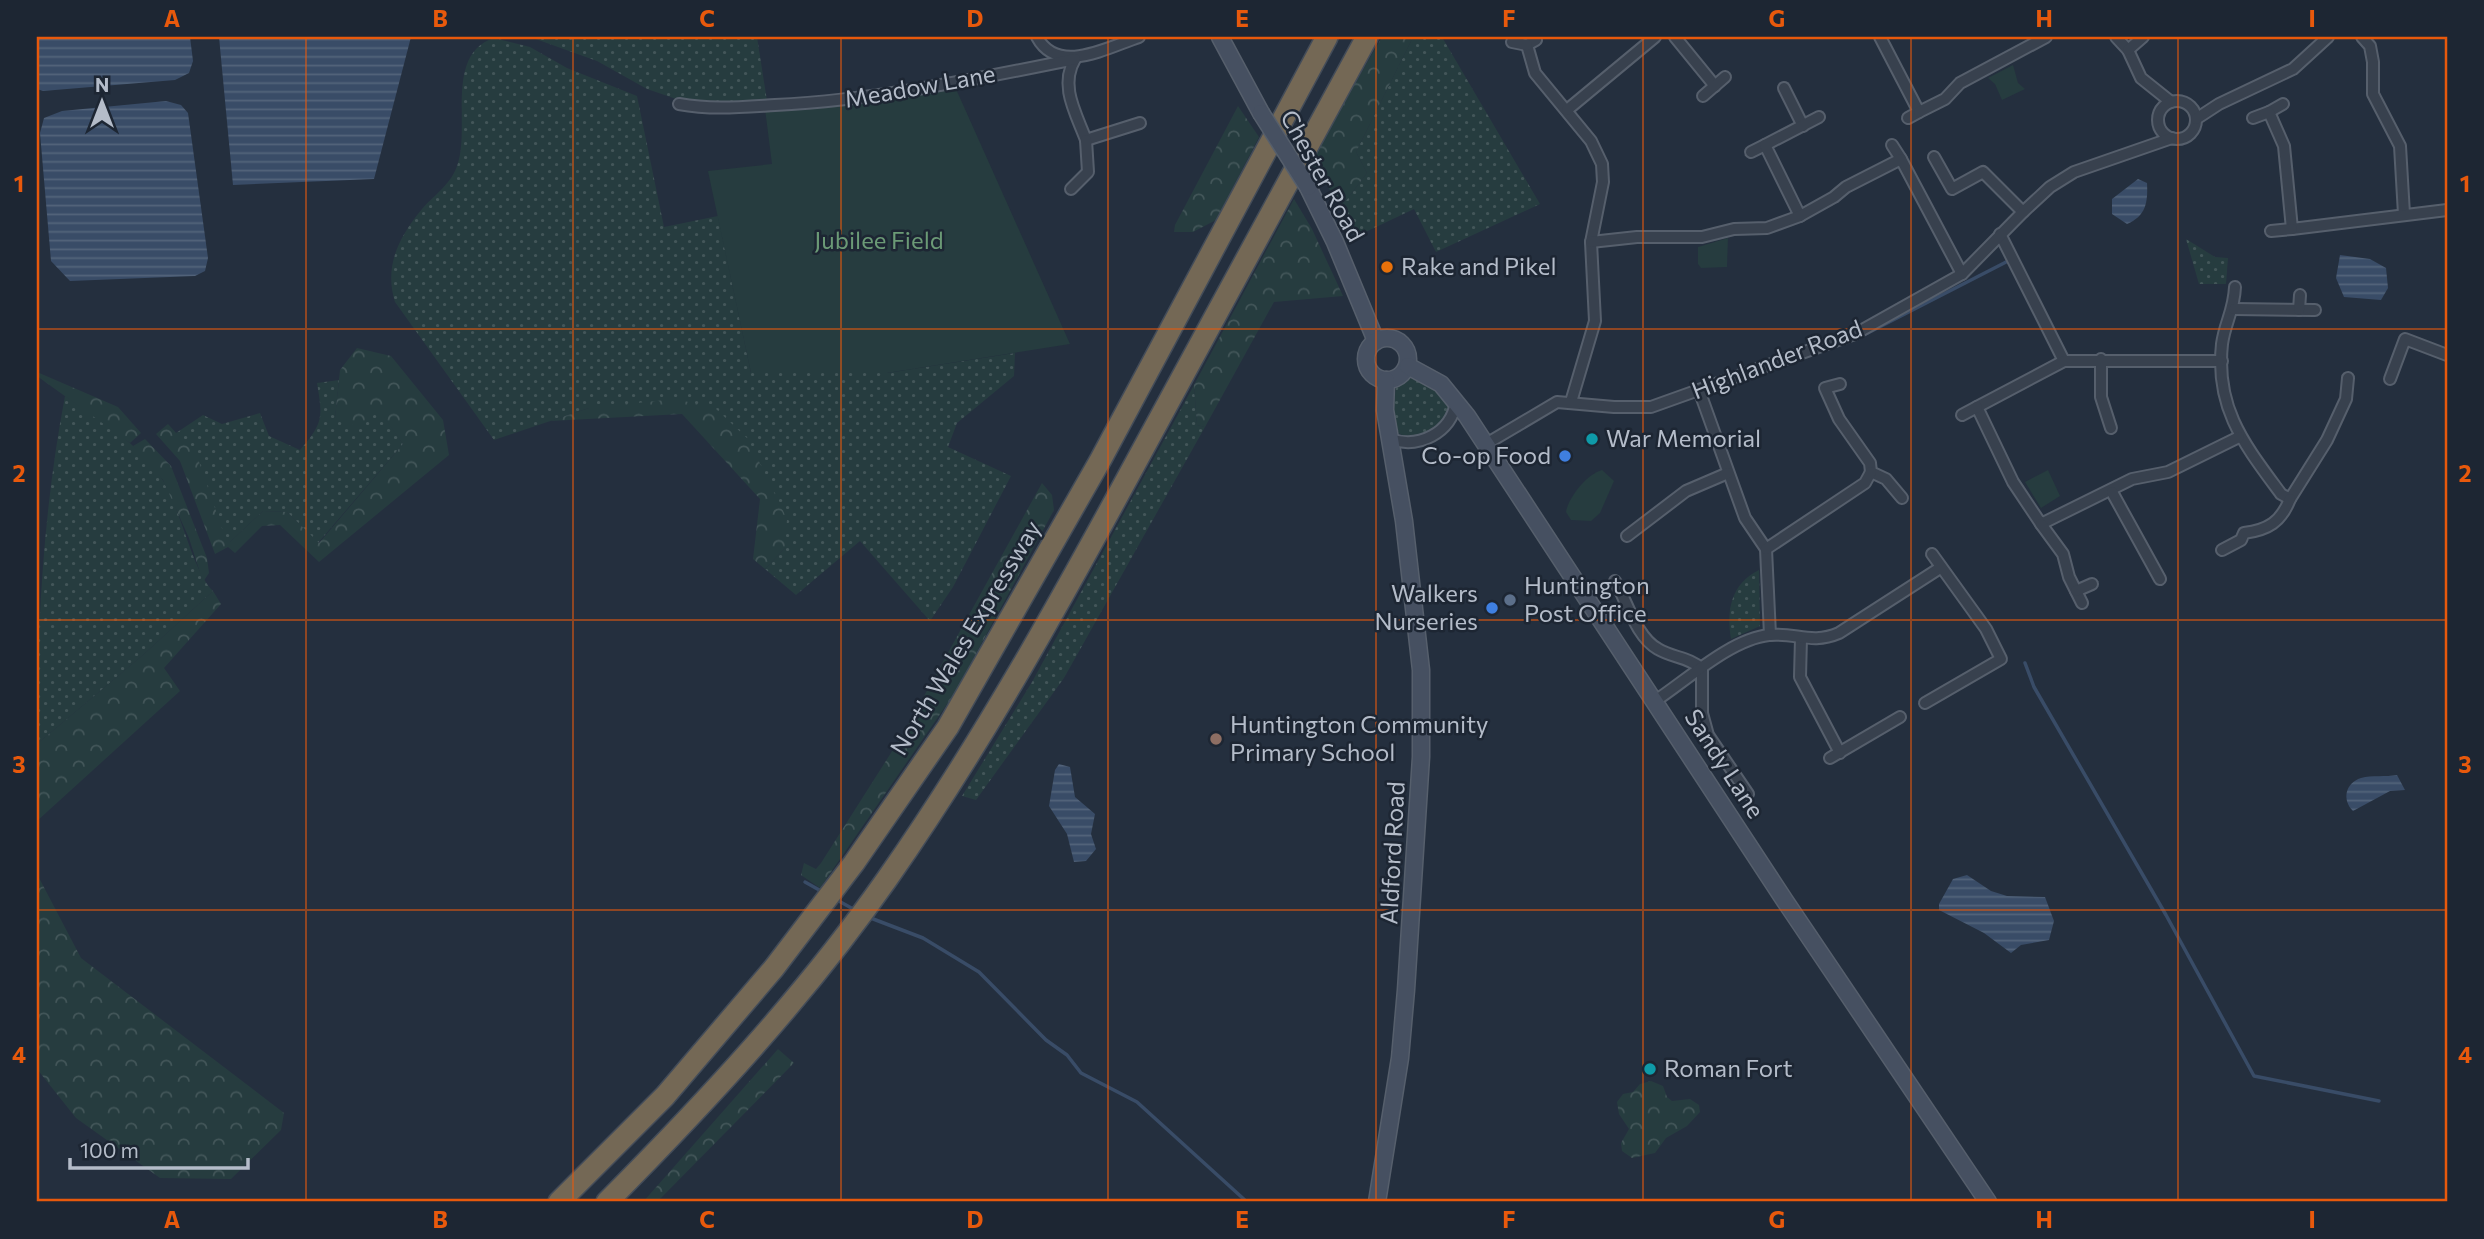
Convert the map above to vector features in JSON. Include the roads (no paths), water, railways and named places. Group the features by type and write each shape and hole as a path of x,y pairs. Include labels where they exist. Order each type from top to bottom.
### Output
{"highway":[{"name":"North Wales Expressway","path":"559,1202 665,1096 774,968 833,892 948,727 1023,598 1327,37"},
{"path":"607,1202 703,1105 866,907 979,739 1060,601 1367,37"}],"main road":[{"name":"Chester Road","path":"1220,37 1261,113 1308,187 1335,242 1376,341"},
{"path":"1387,337 1398,340 1407,349 1408,366 1401,375 1385,380 1371,373 1366,363 1367,353 1376,341 1387,337"},
{"name":"Sandy Lane","path":"1408,366 1440,384 1486,444 1785,901 1988,1202"},
{"name":"Aldford Road","path":"1377,1202 1400,1058 1421,757 1421,670 1404,521 1385,410 1385,380"}],"street":[{"path":"1037,37 1040,44 1058,55 1075,59 1067,72 1067,88 1086,140 1088,172 1071,188"},
{"name":"Meadow Lane","path":"679,104 706,109 830,102 957,82 1075,59 1139,37"},
{"path":"1567,110 1655,37"},
{"path":"1675,37 1715,86"},
{"path":"1881,37 1919,112"},
{"path":"1908,118 1945,99 1960,83 2046,37"},
{"path":"2116,37 2128,50 2141,78 2167,101 2182,102 2194,113"},
{"path":"2128,50 2143,37"},
{"path":"2362,37 2370,46 2373,94 2400,146 2404,214"},
{"path":"2194,113 2293,69 2326,38"},
{"path":"1512,42 1532,43 1535,73 1591,141 1602,164 1603,182 1591,242 1595,321 1571,402"},
{"path":"1703,96 1725,77"},
{"path":"1784,88 1803,126"},
{"path":"2167,101 2159,116 2168,135 2189,134 2194,113"},
{"path":"2253,118 2283,104"},
{"path":"2269,112 2284,146 2292,229"},
{"path":"1751,152 1819,117"},
{"path":"1086,140 1140,123"},
{"name":"Highlander Road","path":"1486,444 1557,402 1651,407 1855,334 1962,274 2050,187 2074,172 2150,145 2168,135"},
{"path":"1765,145 1800,216"},
{"path":"1892,145 1962,274"},
{"path":"1934,158 1952,189 1983,172 2023,212"},
{"path":"1591,242 1637,237 1702,237 1734,229 1767,228 1800,216 1846,187 1901,159"},
{"path":"2270,231 2447,210"},
{"path":"2000,234 2064,361"},
{"path":"2235,287 2234,309 2222,343 2226,402 2239,437 2281,494 2290,499"},
{"path":"2300,295 2300,310"},
{"path":"2234,309 2315,310"},
{"path":"2390,379 2410,328"},
{"path":"2405,340 2447,355"},
{"path":"2101,359 2101,397 2111,415 2111,428"},
{"path":"1962,415 2064,361 2222,361"},
{"path":"2222,550 2241,540 2244,533 2264,530 2278,520 2327,440 2346,400 2348,378"},
{"path":"1813,392 1840,384"},
{"path":"1766,549 1865,483 1871,472 1870,463 1839,419 1825,388"},
{"path":"1699,390 1745,518 1766,549 1770,635"},
{"path":"1390,439 1410,444 1436,433 1450,421 1456,402"},
{"path":"1977,407 2013,482 2063,554 2081,603"},
{"path":"2041,524 2112,492 2132,479 2168,472 2239,437"},
{"path":"1871,472 1886,479 1902,498"},
{"path":"1627,536 1686,491 1728,473"},
{"path":"2112,492 2160,579"},
{"path":"1932,554 1986,629 2001,659"},
{"path":"1656,701 1748,640 1770,635 1823,640 1839,633 1940,568"},
{"path":"1615,580 1626,605 1651,643 1659,650 1692,660 1702,669 1702,713 1708,735 1748,794"},
{"path":"2076,591 2092,584"},
{"path":"1801,638 1800,677 1835,755 1900,717"},
{"path":"1925,703 2014,654"}],"water":[{"path":"37,37 190,37 193,61 189,73 175,80 43,91 37,89"},
{"path":"219,37 411,37 374,179 233,185"},
{"path":"166,101 181,105 188,113 208,258 205,271 195,276 70,281 51,261 40,133 44,118 62,111"},
{"path":"2138,179 2147,183 2146,202 2142,213 2127,224 2112,214 2112,199"},
{"path":"2340,255 2370,259 2386,268 2388,288 2381,300 2344,297 2336,278"},
{"path":"1059,764 1070,767 1075,797 1095,814 1091,834 1096,849 1086,861 1074,862 1067,834 1049,806 1055,770"},
{"path":"2397,775 2405,790 2390,791 2353,811 2350,807 2347,792 2356,780"},
{"path":"1967,875 1991,891 2007,896 2045,897 2054,921 2049,940 2021,945 2011,953 1984,933 1939,910 1939,904 1953,879"}],"waterway":[{"path":"1858,338 2010,260"},
{"path":"2025,663 2034,687 2166,915 2254,1076 2379,1101"},
{"path":"805,882 821,891"},
{"path":"837,900 855,910"},
{"path":"868,917 923,938 979,972 1046,1040 1067,1055 1081,1073 1137,1102 1247,1202"}],"place":[{"name":"Rake and Pikel","path":"1387,267"},
{"name":"War Memorial","path":"1592,439"},
{"name":"Co-op Food","path":"1565,456"},
{"name":"Huntington Post Office","path":"1510,600"},
{"name":"Walkers Nurseries","path":"1492,608"},
{"name":"Huntington Community Primary School","path":"1216,739"},
{"name":"Roman Fort","path":"1650,1069"}],"park label":[{"name":"Jubilee Field","path":"879,241"}]}
